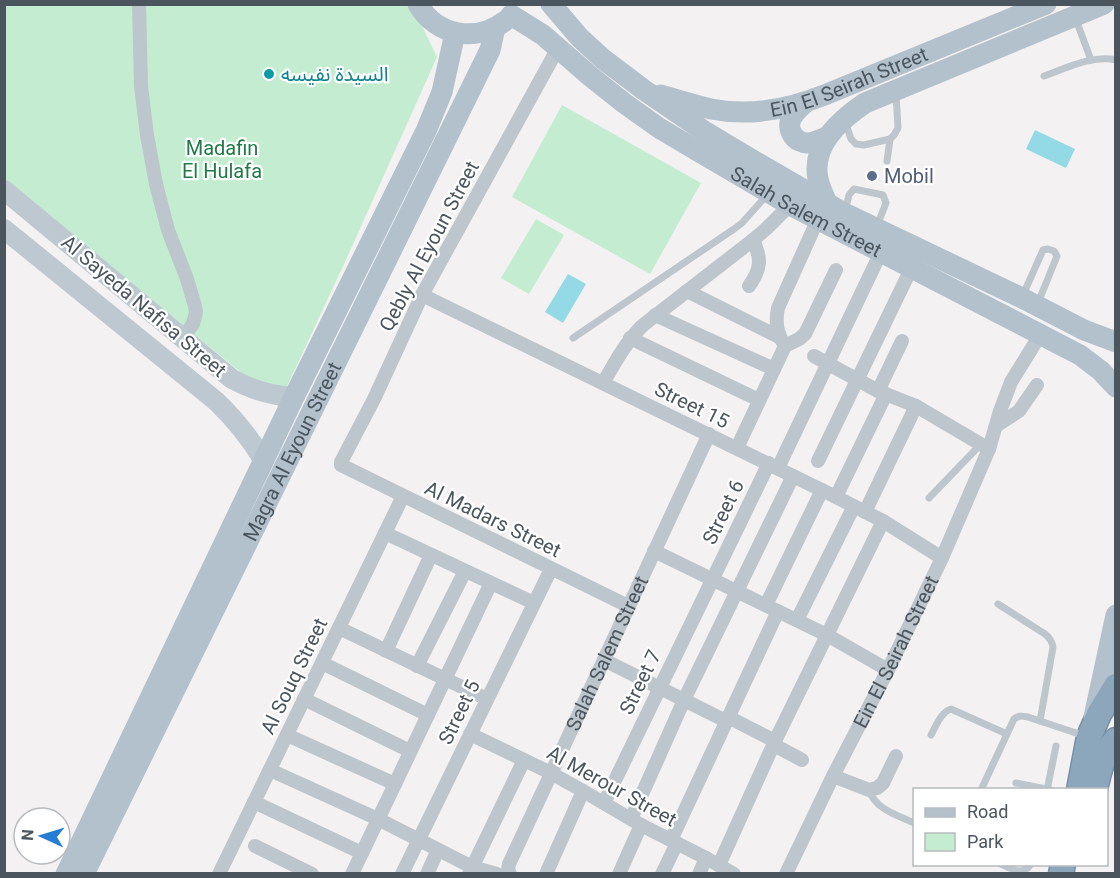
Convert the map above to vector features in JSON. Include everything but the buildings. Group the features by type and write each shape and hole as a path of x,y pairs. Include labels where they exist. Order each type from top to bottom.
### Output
{"highway":[{"path":"1079,788 1089,737 1099,714 1116,686"},
{"path":"1095,788 1102,761 1108,748 1116,740"}],"main road":[{"path":"418,4 429,20 455,33 476,34 508,16"},
{"name":"Salah Salem Street","path":"551,4 580,38 644,90 830,212 881,252 1091,363 1116,387"},
{"name":"Ein El Seirah Street","path":"644,90 712,109 735,112 782,109 805,103 1046,4"},
{"name":"Ein El Seirah Street","path":"830,212 820,186 817,166 827,137 844,118 865,103 1104,4"},
{"name":"Magra Al Eyoun Street","path":"84,873 508,16"},
{"name":"Salah Salem Street","path":"508,16 543,35 590,76 659,128 790,205 830,212 876,228 1084,330 1116,342"},
{"name":"Magra Al Eyoun Street","path":"66,873 294,397 435,112 455,33"},
{"path":"805,103 791,118 791,133 794,138 803,143 827,137"},
{"path":"1084,330 1116,328"},
{"path":"1089,737 1116,615"}],"street":[{"path":"139,4 141,86 156,184 168,230 187,279 196,312 193,324 182,338"},
{"name":"Qebly Al Eyoun Street","path":"341,465 422,295 558,48"},
{"name":"Al Sayeda Nafisa Street","path":"4,190 232,379 246,387 270,395 294,397"},
{"path":"603,383 630,338 642,326 768,228 790,205"},
{"path":"737,448 774,369 782,341 776,328 778,308 830,212"},
{"name":"Al Sayeda Nafisa Street","path":"4,229 216,402 237,423 264,461"},
{"path":"749,286 756,276 759,264 758,251 753,240"},
{"name":"Street 6","path":"712,579 827,363 881,252"},
{"path":"818,461 911,268"},
{"path":"687,291 782,341 792,343 805,334 836,270"},
{"name":"Street 15","path":"422,295 836,497 883,521 942,558"},
{"path":"655,315 774,369"},
{"name":"Ein El Seirah Street","path":"786,873 942,558 985,446 996,426 1011,382 1040,335"},
{"path":"630,338 759,400"},
{"path":"836,497 902,341"},
{"path":"814,356 882,392 916,406 985,446"},
{"path":"996,426 1019,411 1037,385"},
{"path":"797,621 916,406"},
{"name":"Salah Salem Street","path":"510,873 509,864 709,434"},
{"name":"Al Madars Street","path":"341,465 628,606"},
{"path":"619,873 636,822 684,700 793,476"},
{"path":"662,873 822,490"},
{"name":"Al Souq Street","path":"224,872 254,802 403,496"},
{"path":"699,873 712,862 775,743 883,521"},
{"path":"385,533 534,603"},
{"path":"654,551 826,635 888,670"},
{"path":"386,651 431,555"},
{"name":"Street 5","path":"402,873 551,569"},
{"path":"417,666 465,571"},
{"name":"Street 7","path":"604,803 712,579"},
{"path":"352,873 491,583"},
{"path":"339,628 487,699"},
{"path":"604,660 775,743 802,760"},
{"path":"322,663 428,715"},
{"path":"304,699 410,751"},
{"name":"Al Merour Street","path":"470,734 551,773 636,822 734,873"},
{"path":"287,735 395,784"},
{"path":"833,776 869,790 877,788 883,783 896,756"},
{"path":"470,870 524,760"},
{"path":"270,770 378,819 438,850 470,870 497,873"},
{"path":"546,873 583,791"},
{"path":"254,802 362,852"},
{"path":"255,846 312,873"},
{"path":"427,873 438,850"}],"lane":[{"path":"1075,16 1091,60"},
{"path":"1044,76 1091,60 1104,58 1116,60"},
{"path":"844,118 850,139 856,144 864,145 890,139 898,128 896,91"},
{"path":"887,161 890,139"},
{"path":"830,212 854,189 883,191 886,203 876,228"},
{"path":"573,338 734,229 769,193"},
{"path":"1043,250 1054,251 1057,256 1030,302 1043,250"},
{"path":"929,498 985,446"},
{"path":"998,604 1050,637 1052,642 1040,721"},
{"path":"931,735 943,714 951,709 1006,734"},
{"path":"981,788 1006,734 1017,717 1028,717 1089,737"},
{"path":"1048,788 1056,746"},
{"path":"1016,783 1043,788"},
{"path":"869,790 881,808 913,822"},
{"path":"1005,866 1021,872 1030,866"}],"green space":[{"name":"Madafin El Hulafa","path":"5,5 412,5 437,57 281,399 264,391 5,182"},
{"path":"562,105 701,183 650,274 512,197"},
{"path":"536,219 564,235 529,294 501,278"}],"water":[{"path":"1035,130 1075,149 1066,168 1026,149"},
{"path":"568,274 586,284 563,323 545,312"}],"place":[{"name":"السيدة نفيسه","path":"269,74"},
{"name":"Mobil","path":"872,176"}]}
